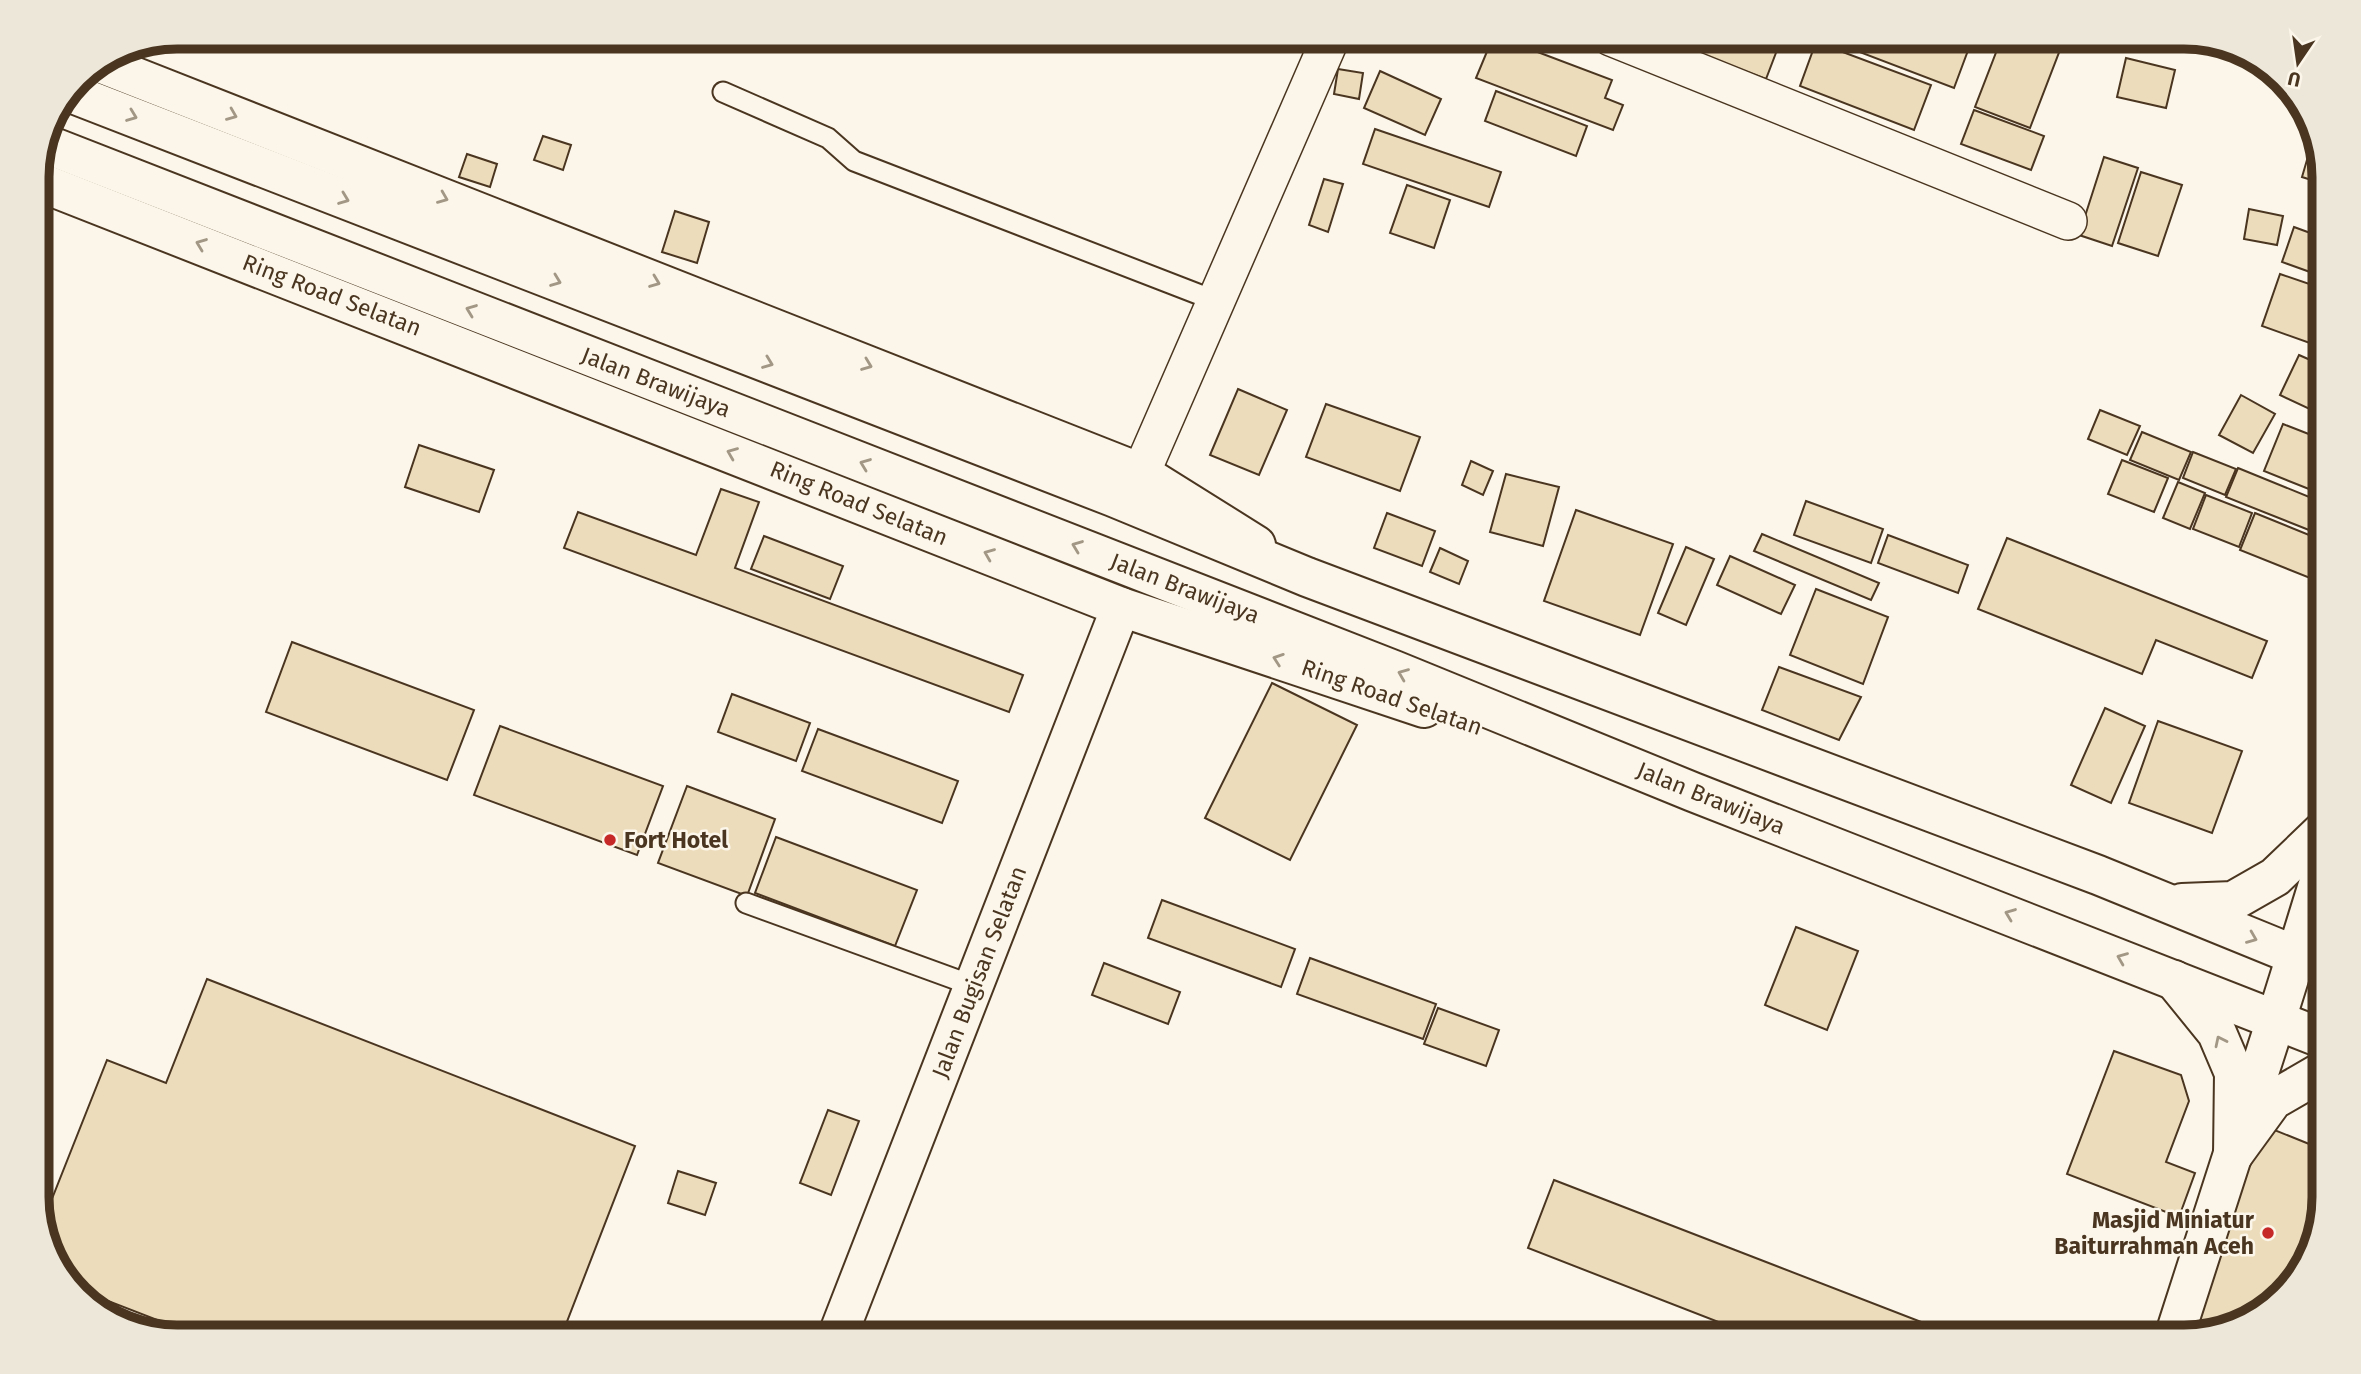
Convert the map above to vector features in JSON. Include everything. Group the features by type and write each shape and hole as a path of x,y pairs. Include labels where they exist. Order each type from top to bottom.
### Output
{"main road":[{"path":"111,67 1141,473 1307,577"},
{"path":"78,96 1113,497 1307,577 2098,875 2310,962 2276,1020 2178,1325"},
{"name":"Jalan Brawijaya","path":"52,147 1394,670 1693,792 2312,1034"},
{"name":"Ring Road Selatan","path":"49,186 1121,607 1562,754 1693,792"},
{"name":"Jalan Bugisan Selatan","path":"842,1325 1121,607"},
{"path":"2170,904 2233,901 2275,877 2312,842"},
{"path":"2172,978 2217,1033 2234,1073 2233,1155"},
{"path":"2233,1155 2273,1100 2312,1077"}],"street":[{"path":"1141,473 1326,49"},
{"path":"1641,49 2067,220"}],"lane":[{"path":"723,92 828,138 854,161 1216,301"},
{"path":"746,903 974,986"}],"building":[{"path":"1488,49 1530,49 1612,80 1605,98 1623,105 1613,130 1476,78"},
{"path":"1700,49 1777,49 1766,79 1698,54"},
{"path":"1813,49 1835,49 1931,85 1914,130 1800,86"},
{"path":"1852,49 1969,49 1954,88"},
{"path":"1997,49 2060,49 2030,128 1975,107"},
{"path":"2126,58 2175,70 2166,108 2117,97"},
{"path":"1338,69 1363,73 1359,99 1334,94"},
{"path":"1380,71 1441,99 1425,135 1364,108"},
{"path":"1496,91 1587,126 1576,156 1485,121"},
{"path":"1974,110 2044,136 2031,170 1961,144"},
{"path":"1375,129 1501,172 1489,207 1363,164"},
{"path":"543,136 571,145 563,170 534,160"},
{"path":"2310,151 2312,180 2302,177"},
{"path":"467,154 497,164 490,187 459,177"},
{"path":"2104,157 2138,168 2112,246 2079,235"},
{"path":"2141,172 2182,185 2158,256 2118,243"},
{"path":"1324,179 1343,184 1328,232 1309,225"},
{"path":"1407,185 1450,200 1434,248 1390,233"},
{"path":"2249,209 2283,216 2277,245 2244,239"},
{"path":"675,211 709,222 697,263 662,252"},
{"path":"2294,227 2312,234 2312,273 2282,262"},
{"path":"2280,274 2312,285 2312,344 2262,326"},
{"path":"2299,355 2312,361 2312,410 2280,395"},
{"path":"1238,389 1287,410 1259,475 1210,455"},
{"path":"2241,395 2275,414 2253,453 2219,435"},
{"path":"1326,404 1420,437 1400,491 1306,457"},
{"path":"2100,410 2140,426 2127,455 2088,439"},
{"path":"2283,424 2312,435 2312,490 2264,471"},
{"path":"2142,432 2191,452 2179,480 2130,460"},
{"path":"419,445 494,470 479,512 405,487"},
{"path":"2193,452 2236,469 2225,495 2183,478"},
{"path":"2122,460 2168,478 2154,512 2108,494"},
{"path":"1471,461 1493,471 1483,495 1462,485"},
{"path":"2238,468 2312,498 2312,531 2226,497"},
{"path":"1506,474 1559,487 1543,546 1490,532"},
{"path":"2178,482 2205,493 2190,529 2163,518"},
{"path":"721,489 759,502 735,568 1023,675 1009,712 564,548 578,512 696,555"},
{"path":"2206,495 2252,513 2239,547 2193,529"},
{"path":"1806,501 1883,529 1871,563 1794,535"},
{"path":"1576,510 1673,544 1640,635 1544,601"},
{"path":"1387,513 1435,531 1422,566 1374,548"},
{"path":"2255,513 2312,536 2312,573 2310,578 2240,550"},
{"path":"1762,534 1879,583 1871,600 1754,551"},
{"path":"1888,535 1968,565 1958,593 1878,563"},
{"path":"764,536 843,566 830,599 751,569"},
{"path":"2007,538 2267,641 2252,678 2156,640 2142,674 1978,609"},
{"path":"1686,547 1714,559 1686,625 1658,613"},
{"path":"1440,548 1468,561 1459,584 1430,572"},
{"path":"1730,556 1795,585 1781,614 1717,585"},
{"path":"1816,589 1888,617 1863,684 1790,655"},
{"path":"292,642 474,710 447,780 266,712"},
{"path":"1779,667 1861,697 1839,740 1762,710"},
{"path":"1272,683 1357,725 1290,860 1205,818"},
{"path":"732,694 810,723 796,761 718,732"},
{"path":"2105,708 2145,726 2111,803 2071,785"},
{"path":"2158,721 2242,751 2212,833 2129,803"},
{"path":"500,726 663,786 637,855 474,795"},
{"path":"818,729 958,781 942,823 802,771"},
{"path":"687,786 775,819 747,896 658,863"},
{"path":"776,837 917,890 895,946 755,893"},
{"path":"1162,900 1295,949 1281,987 1148,938"},
{"path":"1796,927 1858,951 1827,1030 1765,1005"},
{"path":"1310,958 1436,1004 1423,1039 1297,994"},
{"path":"1104,963 1180,992 1168,1024 1092,995"},
{"path":"207,979 635,1146 566,1325 169,1325 92,1293 62,1254 51,1222 49,1206 107,1060 166,1083"},
{"path":"1438,1008 1499,1030 1486,1066 1424,1044"},
{"path":"2114,1051 2181,1075 2189,1101 2166,1162 2195,1173 2179,1217 2067,1174"},
{"path":"828,1110 859,1121 831,1195 800,1183"},
{"name":"Masjid Miniatur Baiturrahman Aceh","path":"2257,1123 2312,1145 2312,1197 2308,1230 2286,1275 2275,1288 2248,1308 2217,1321 2191,1325"},
{"path":"678,1171 716,1183 705,1215 668,1203"},
{"path":"1554,1180 1929,1325 1726,1325 1528,1248"}],"place":[{"name":"Fort Hotel","path":"610,840"},
{"name":"Masjid Miniatur Baiturrahman Aceh","path":"2268,1233"}]}
